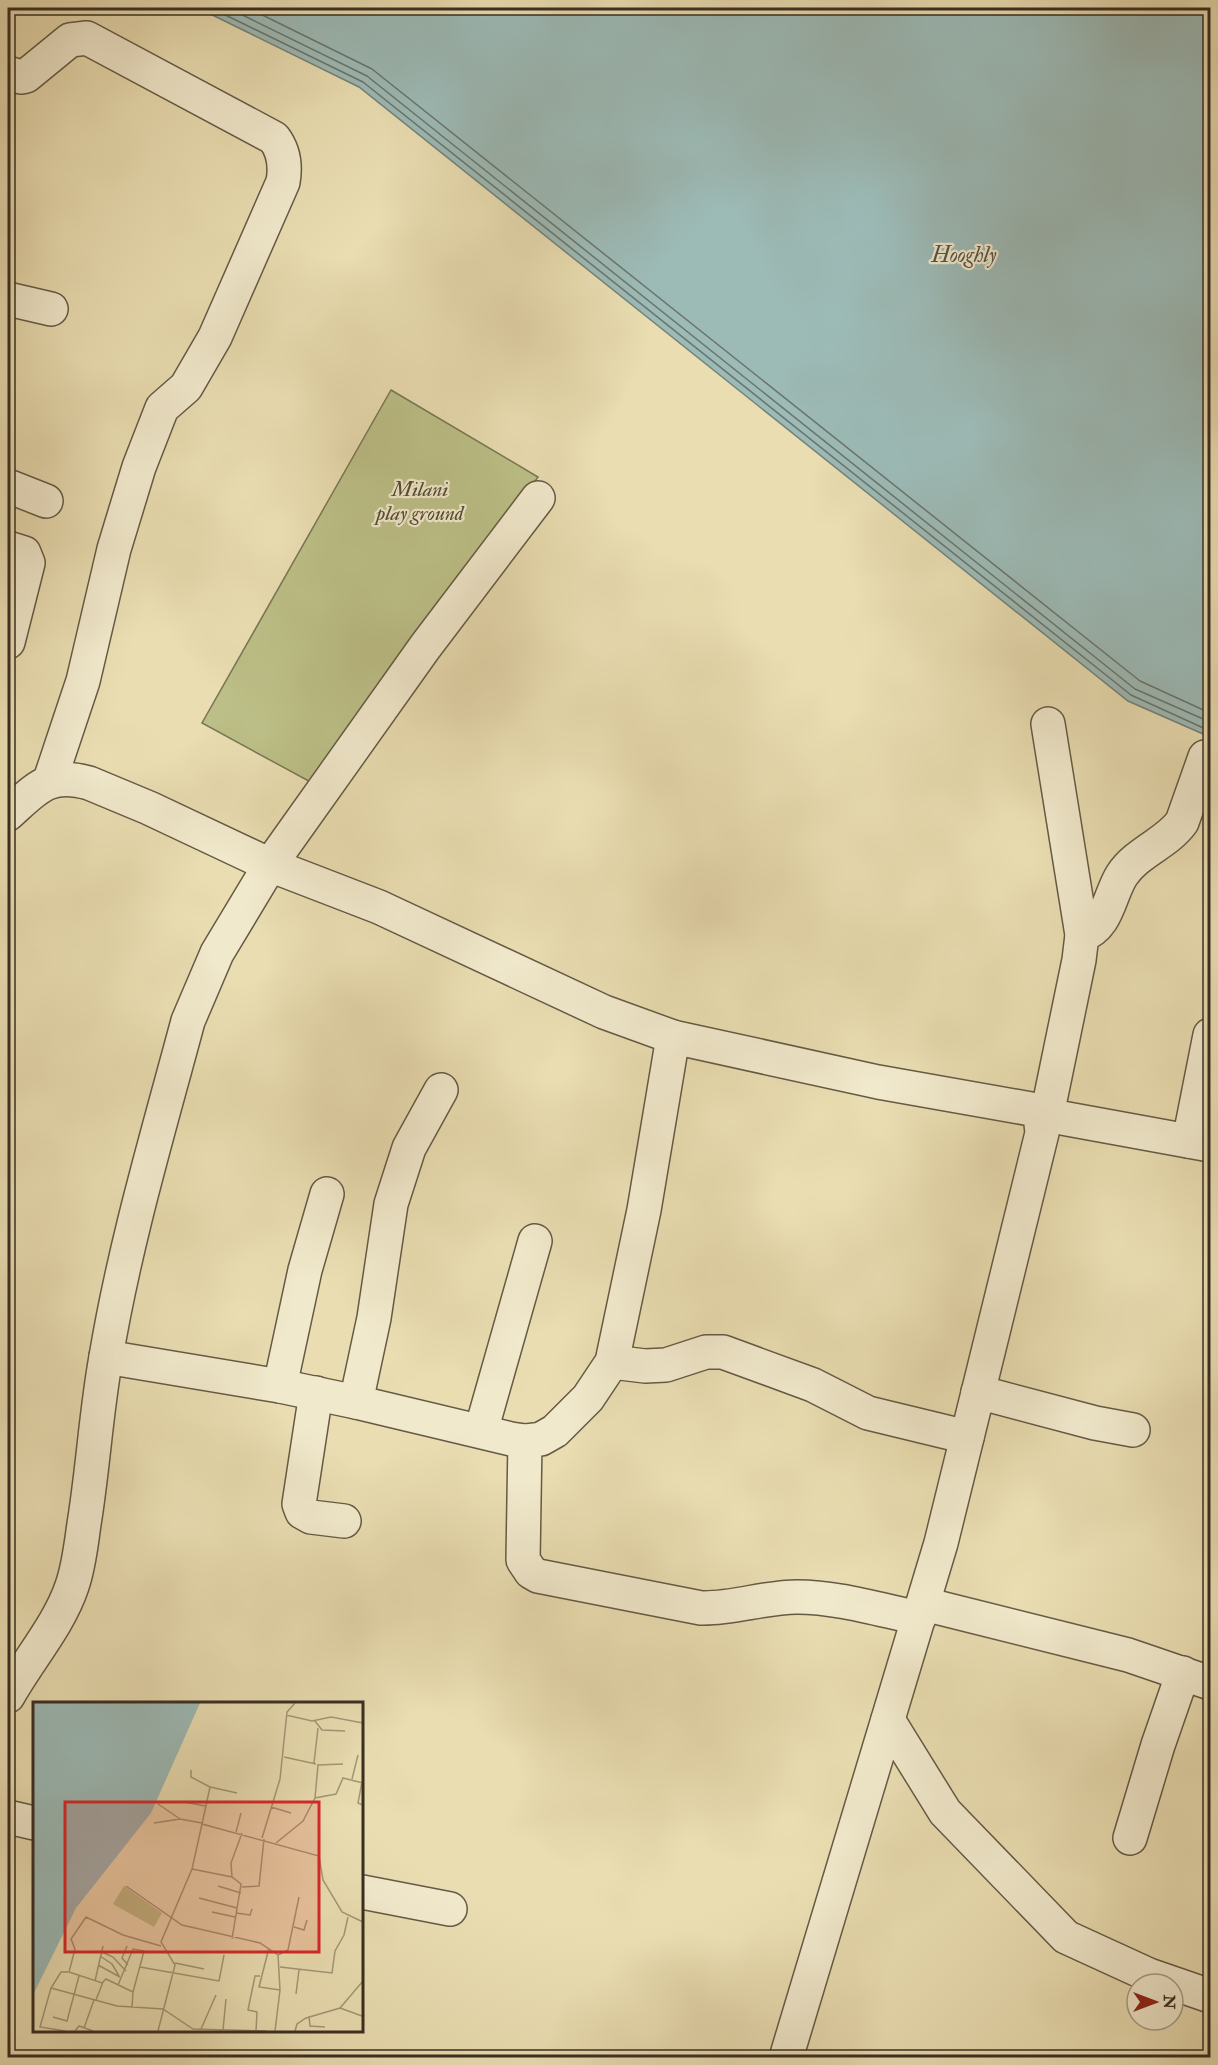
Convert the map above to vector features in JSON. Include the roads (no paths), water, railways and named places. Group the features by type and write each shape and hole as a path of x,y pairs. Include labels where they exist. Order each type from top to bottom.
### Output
{"street":[{"path":"8,73 21,77 26,76 70,40 87,38 274,138 279,144 284,159 283,182 216,337 186,387 162,408 139,467 114,549 83,681 50,780"},
{"path":"8,298 51,309"},
{"path":"8,486 46,501"},
{"path":"8,1696 18,1656 52,1628 71,1588 87,1505 106,1357 128,1244 188,1021 217,953 270,865 424,646 538,498"},
{"path":"8,548 24,553 28,563 8,642"},
{"path":"786,2058 941,1543 1042,1133 1043,1114 1079,960 1082,935 1047,724"},
{"path":"1082,935 1099,926 1121,876 1131,863 1176,831 1182,822 1205,757"},
{"path":"8,814 40,785 50,780 79,780 149,808 270,865 379,907 604,1012 674,1037 878,1082 1031,1109 1043,1114 1200,1143 1210,1035"},
{"path":"106,1357 316,1393 525,1441 541,1439 560,1427 588,1398 612,1362 644,1210 674,1037"},
{"path":"356,1402 374,1318 391,1204 409,1148 441,1090"},
{"path":"280,1386 305,1270 327,1194"},
{"path":"480,1431 535,1241"},
{"path":"612,1362 645,1366 666,1365 706,1352 723,1352 813,1385 868,1413 966,1437"},
{"path":"978,1392 1095,1423 1133,1430"},
{"path":"316,1393 299,1504 302,1512 311,1516 344,1521"},
{"path":"525,1441 523,1560 531,1572 538,1576 701,1608 721,1608 796,1597 922,1611 1128,1655 1197,1678 1158,1745 1130,1838"},
{"path":"888,1720 945,1812 1066,1937 1149,1975 1210,1996"},
{"path":"8,1817 33,1824"},
{"path":"363,1892 450,1909"}],"water":[{"name":"Hooghly","path":"198,8 1210,8 1210,737 1128,701 359,87"}],"park label":[{"name":"Milani play ground","path":"420,501"}]}
